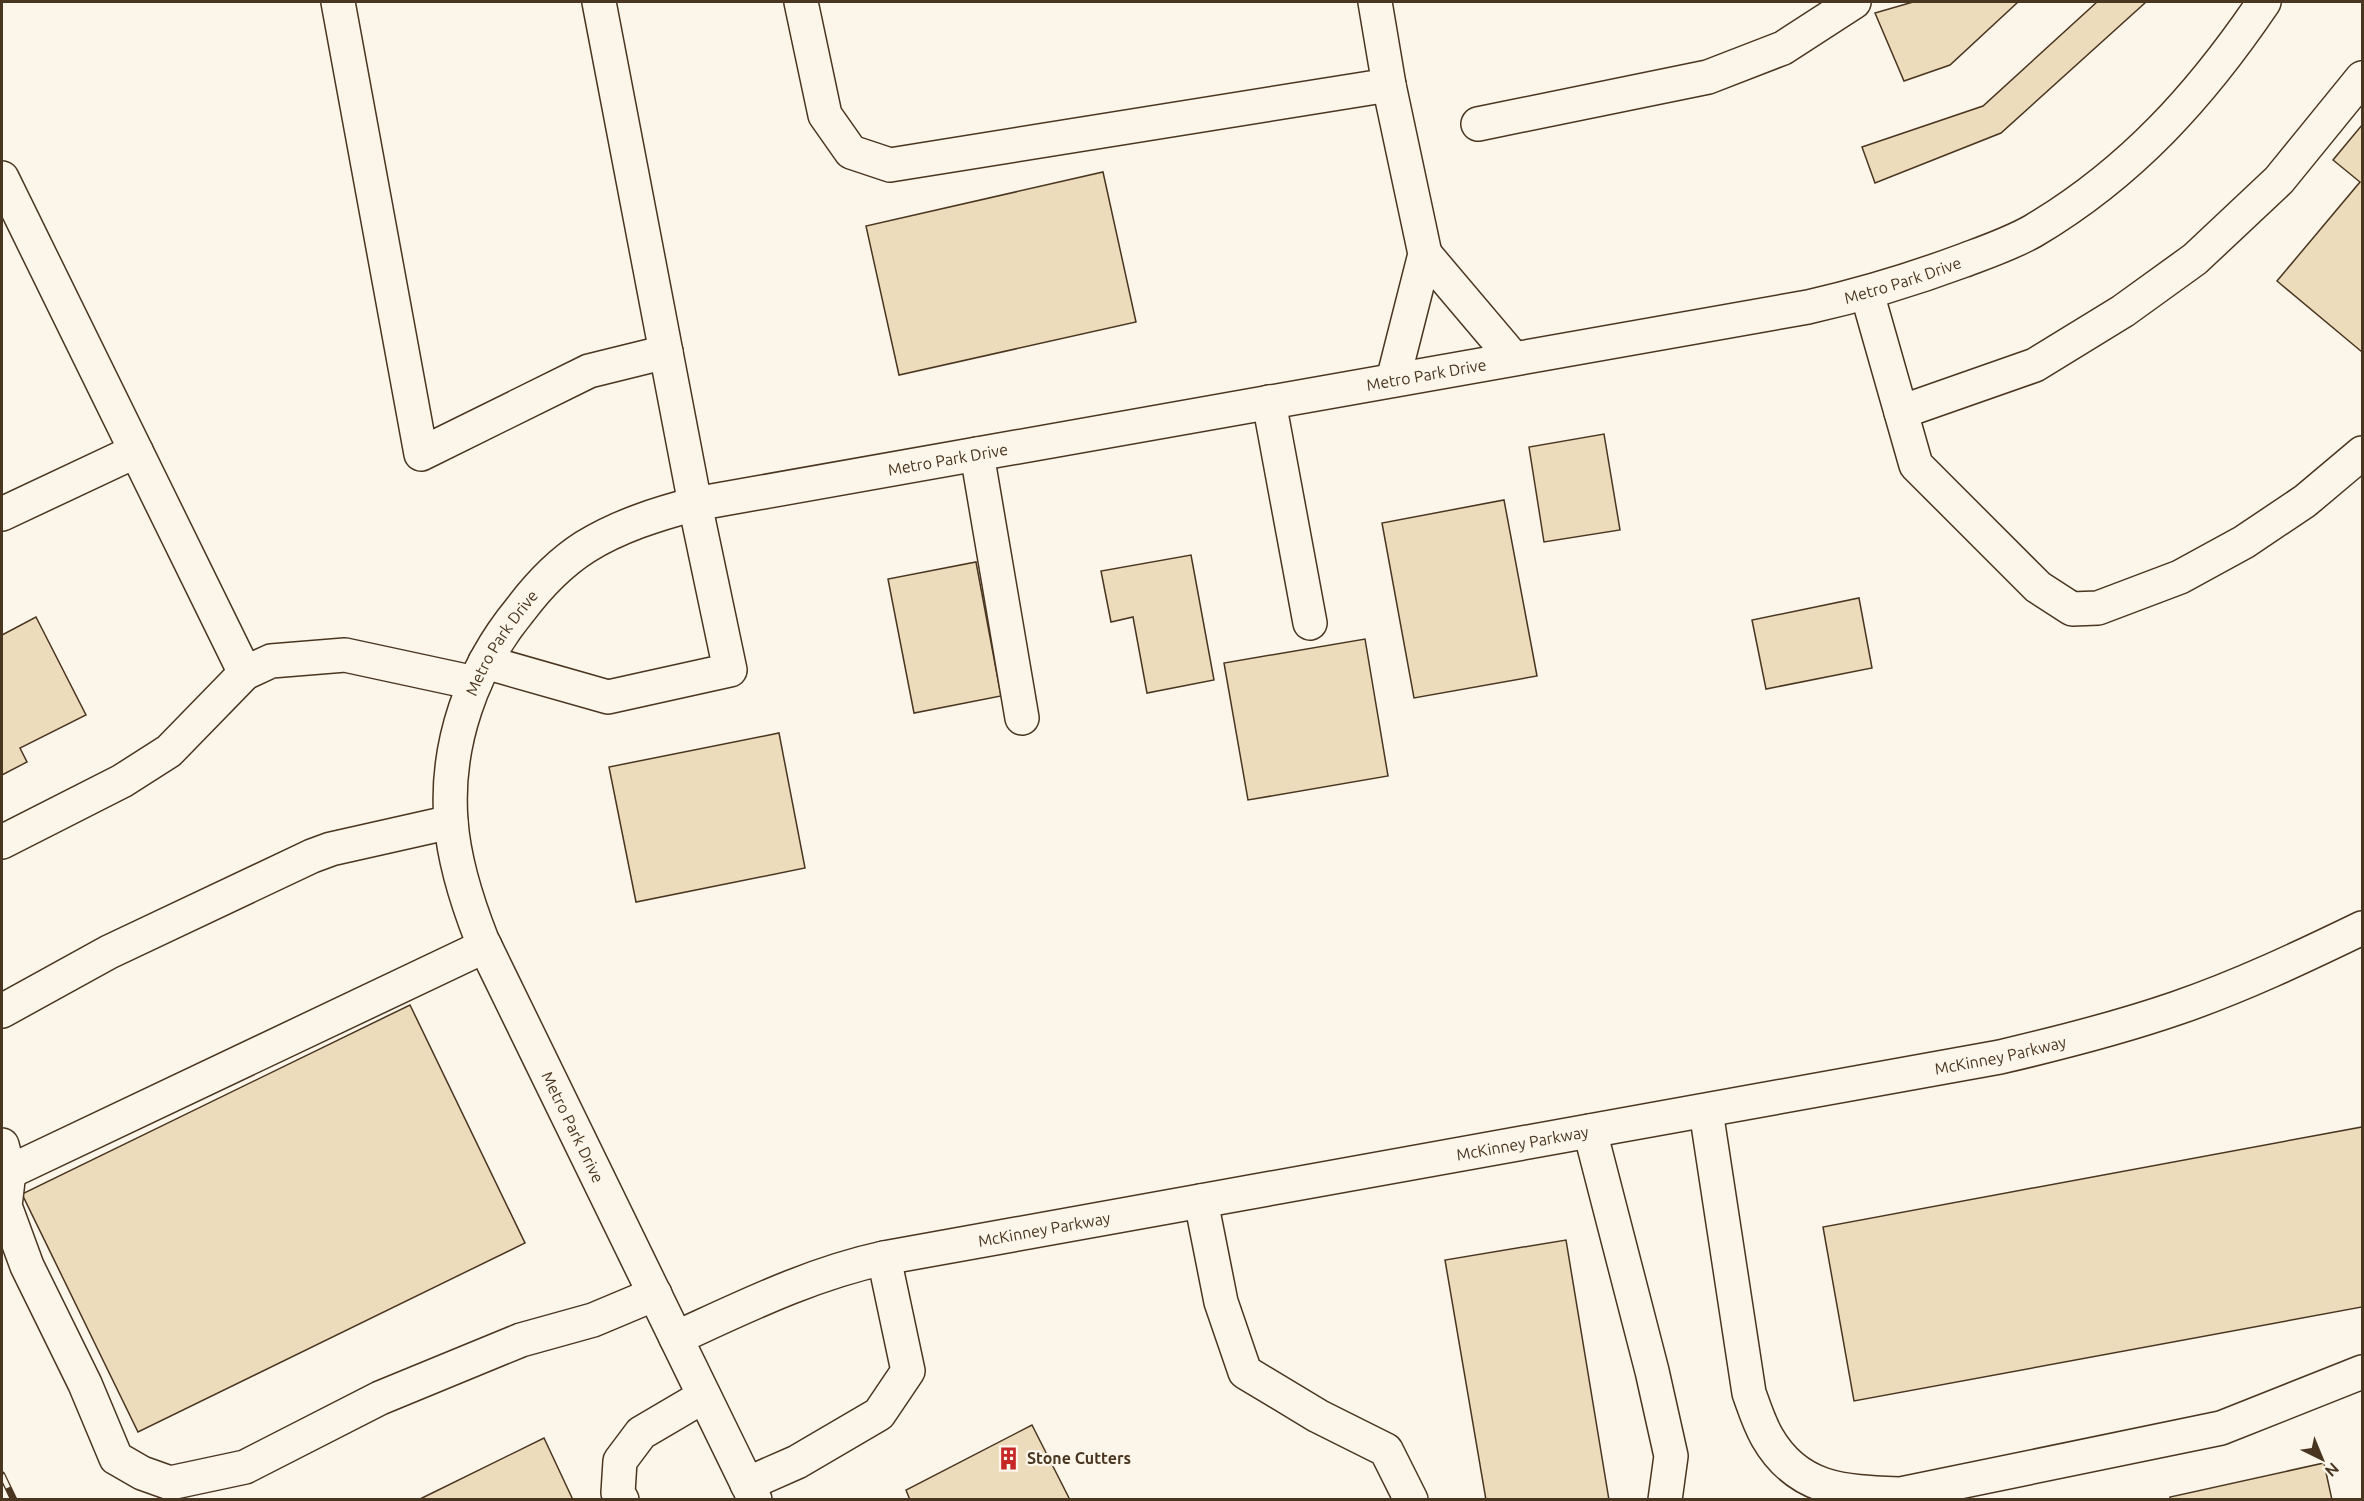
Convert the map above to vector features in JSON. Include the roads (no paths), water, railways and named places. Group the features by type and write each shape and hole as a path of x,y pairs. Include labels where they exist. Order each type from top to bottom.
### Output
{"street":[{"path":"338,2 421,454 590,371 666,352"},
{"path":"2,842 122,781 169,751 245,673 271,661 345,656 480,673 608,698 730,670 695,504 599,2"},
{"path":"801,2 825,114 851,152 890,165 1389,85"},
{"path":"1375,2 1389,85 1425,254 1393,380"},
{"path":"1478,124 1708,77 1783,48 1854,2"},
{"name":"Metro Park Drive","path":"751,1492 485,946 468,903 458,864 451,822 451,784 456,740 468,700 480,673 506,627 532,594 558,567 585,547 619,529 695,504 1808,306 1926,275 2000,247 2032,231 2101,185 2163,131 2218,66 2264,2"},
{"path":"1901,412 2035,365 2123,311 2195,259 2279,180 2362,78"},
{"path":"2,178 245,673"},
{"path":"1425,254 1513,357"},
{"path":"1868,292 1916,465 2038,587 2072,609 2098,608 2180,577 2244,542 2305,501 2362,453"},
{"path":"1269,402 1310,623"},
{"path":"2,514 136,451"},
{"path":"977,454 1022,718"},
{"path":"2,1011 109,952 312,856 331,849 451,822"},
{"name":"McKinney Parkway","path":"676,1338 770,1295 809,1280 884,1258 2000,1057 2084,1036 2178,1008 2278,968 2362,928"},
{"path":"485,946 5,1158 5,1206 27,1266 85,1384 116,1458 142,1473 170,1483 244,1467 380,1398 521,1340 593,1320 655,1294"},
{"path":"1706,1111 1749,1393 1766,1436 1784,1461 1803,1476 1825,1486 1853,1492 1900,1494 2222,1428 2362,1372"},
{"path":"1590,1131 1652,1371 1671,1456 1665,1500"},
{"path":"1201,1201 1221,1302 1245,1372 1318,1416 1386,1450 1411,1500"},
{"path":"751,1492 796,1462 879,1414 909,1371 884,1258"},
{"path":"622,1500 618,1493 620,1461 641,1433 704,1396"}],"railway":[{"path":"2,1475 14,1500"}],"place":[{"name":"Stone Cutters","path":"1009,1458"}]}
